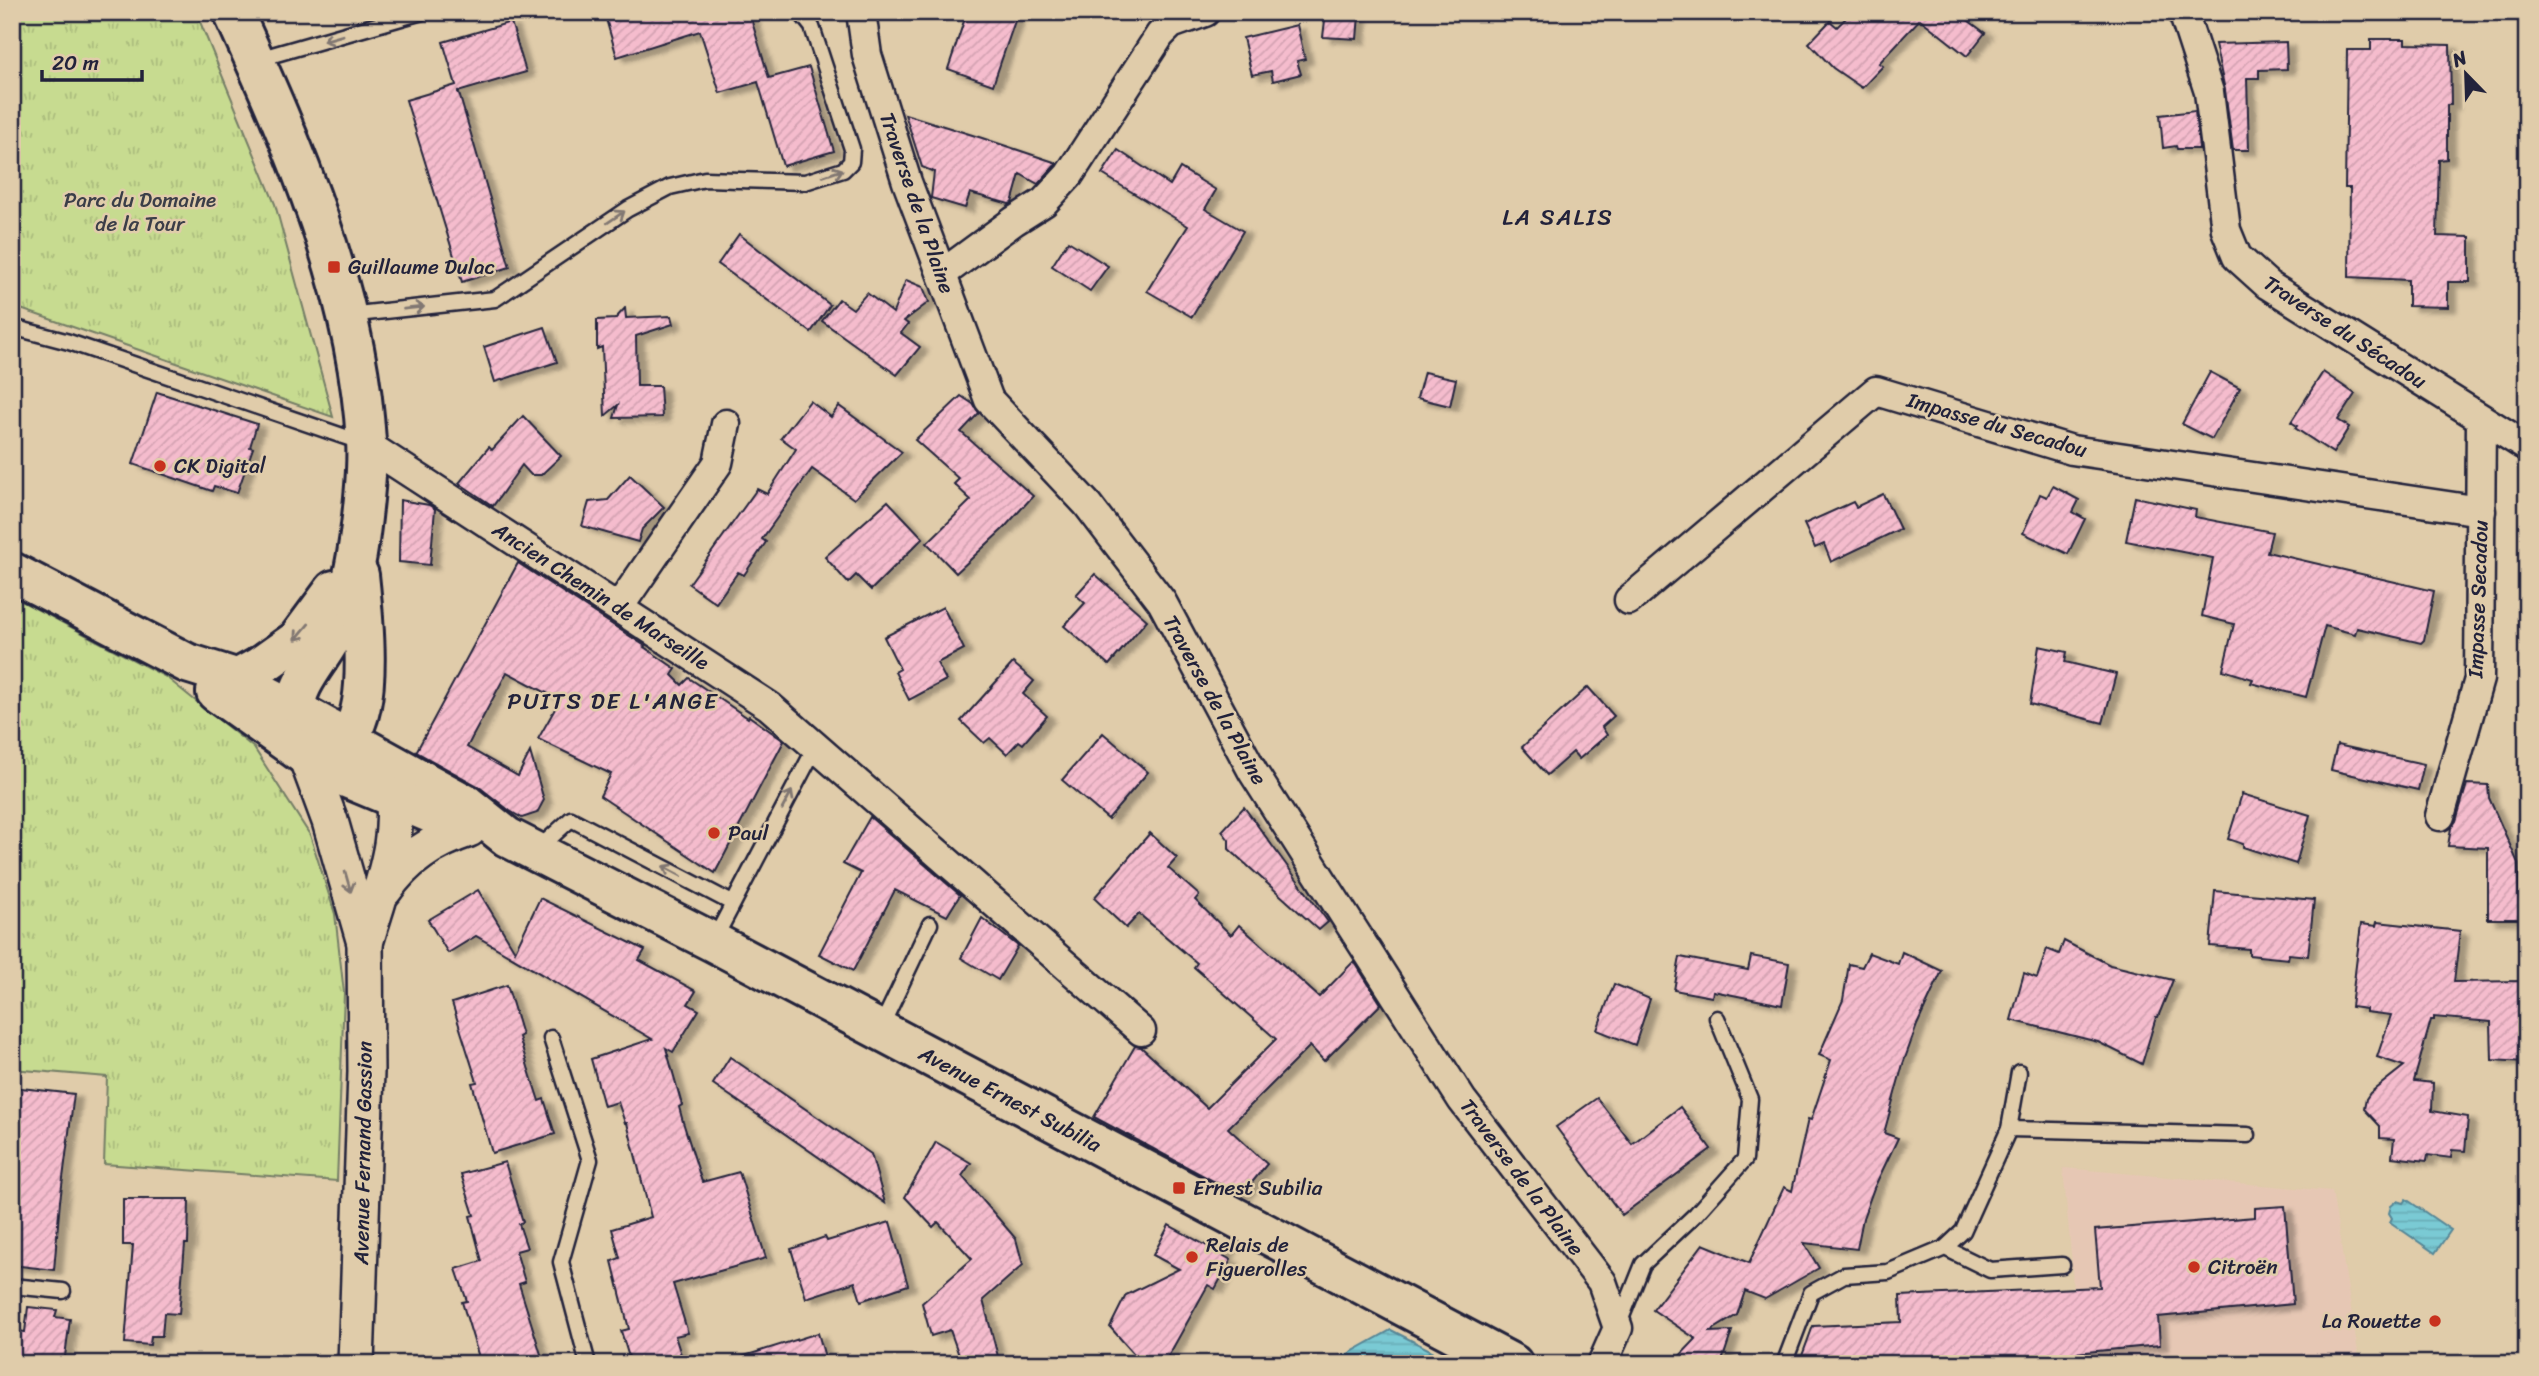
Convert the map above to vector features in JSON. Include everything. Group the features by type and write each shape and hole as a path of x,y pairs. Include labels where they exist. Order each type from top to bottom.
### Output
{"main road":[{"path":"233,12 312,197 346,315 366,444 357,557 349,595 335,632 300,689 295,710 306,755 345,739 358,720 362,702 365,626 357,557"},
{"path":"235,680 297,640 357,557"},
{"path":"12,572 187,663"},
{"name":"Avenue Ernest Subilia","path":"187,663 235,680 295,710 467,805 522,844 1324,1262 1481,1358"},
{"name":"Avenue Ernest Subilia","path":"187,663 218,694 306,755 344,777 469,829 522,844"},
{"path":"362,702 366,724 381,758"}],"street":[{"name":"Traverse de la Plaine","path":"861,12 867,55 906,182 989,400 1087,504 1162,602 1260,784 1462,1100 1602,1282 1618,1328"},
{"path":"942,274 1044,202 1069,175 1160,35 1171,24 1205,12"},
{"name":"Traverse du Sécadou","path":"2183,12 2209,92 2226,230 2237,257 2268,285 2527,447"},
{"name":"Impasse du Secadou","path":"1629,600 1876,391 2072,450 2481,511"},
{"name":"Impasse Secadou","path":"2440,816 2479,679 2481,420"},
{"path":"619,607 718,463 726,424"},
{"name":"Ancien Chemin de Marseille","path":"366,444 769,706 1141,1031"},
{"name":"Avenue Fernand Gassion","path":"306,755 330,821 365,943 366,1072 356,1364"},
{"path":"344,777 381,758"},
{"name":"Avenue Fernand Gassion","path":"365,943 396,823 394,799 381,758"},
{"name":"Avenue Fernand Gassion","path":"330,821 331,796 335,786 344,777"},
{"name":"Avenue Fernand Gassion","path":"378,899 394,876 414,856 435,842 469,829"},
{"path":"1602,1364 1618,1328"}],"lane":[{"path":"254,60 422,12"},
{"path":"346,315 495,299 628,209 670,187 705,179 805,182 843,170 851,162 852,149 813,27 800,12"},
{"name":"Ancien Chemin de Marseille","path":"12,327 69,342 366,444"},
{"path":"713,942 816,746"},
{"path":"522,844 571,819 732,903"},
{"path":"879,1030 930,924"},
{"path":"1618,1328 1643,1264 1696,1214 1745,1159 1750,1099 1717,1018"},
{"path":"551,1038 590,1160 561,1262 588,1364"},
{"path":"1784,1364 1811,1293 1844,1275 1888,1272 1945,1248 1963,1231 2009,1129 2019,1072"},
{"path":"2009,1129 2248,1135"},
{"path":"1945,1248 1990,1270 2062,1265"},
{"path":"12,1286 63,1291"}],"shaded area":[{"path":"2063,1168 2332,1191 2360,1364 2075,1364 2072,1264"}],"green space":[{"name":"Parc du Domaine de la Tour","path":"12,12 196,12 275,204 333,417 12,306"},
{"path":"12,596 166,677 254,748 310,835 335,914 344,993 337,1181 104,1164 107,1077 12,1069"}],"water":[{"path":"2406,1199 2451,1230 2435,1253 2390,1222 2391,1206 2397,1201 2403,1203"},
{"path":"1391,1330 1432,1351 1404,1364 1330,1364"}],"building":[{"path":"604,12 749,12 769,78 809,67 834,151 783,166 758,82 720,93 700,31 617,57"},
{"path":"967,12 1018,12 993,85 948,69"},
{"path":"1326,12 1359,15 1357,39 1323,37"},
{"path":"1852,12 1957,12 1985,33 1967,56 1920,19 1879,63 1883,66 1862,88 1833,68 1809,43 1830,21 1837,27"},
{"path":"511,22 526,72 459,92 510,267 462,282 406,100 456,85 443,42"},
{"path":"1297,25 1305,59 1297,61 1301,74 1273,81 1271,71 1252,75 1243,38"},
{"path":"2371,39 2405,39 2405,44 2450,45 2451,105 2447,105 2447,159 2439,160 2437,236 2470,237 2470,282 2448,282 2448,307 2408,306 2408,280 2349,277 2350,188 2345,188 2347,50 2371,50"},
{"path":"2286,42 2287,69 2259,70 2259,78 2247,78 2249,150 2233,150 2225,90 2215,44"},
{"path":"2195,111 2199,149 2177,149 2176,146 2163,148 2160,115"},
{"path":"905,114 1057,163 1038,184 1020,174 1012,203 1009,204 970,193 965,208 931,198 934,172 922,167"},
{"path":"1118,150 1170,185 1180,168 1216,190 1205,209 1243,231 1192,317 1147,291 1188,226 1102,174"},
{"path":"739,234 830,305 811,332 718,264"},
{"path":"1068,241 1108,266 1090,291 1052,266"},
{"path":"906,280 923,287 929,302 904,321 908,324 901,333 920,347 897,375 822,321 839,299 853,309 867,293 893,313"},
{"path":"625,308 626,318 671,316 673,324 636,336 637,386 660,386 662,417 614,418 618,405 605,416 602,347 597,349 597,320 615,319"},
{"path":"545,327 557,362 495,382 484,347"},
{"path":"1424,372 1456,379 1450,406 1417,398"},
{"path":"2210,372 2240,388 2212,439 2182,424"},
{"path":"2323,372 2355,394 2338,420 2349,427 2333,453 2295,428 2297,426 2291,422"},
{"path":"157,392 257,424 250,447 253,448 237,493 214,486 212,491 133,464"},
{"path":"961,396 973,404 979,413 961,432 1033,496 1003,529 956,573 927,543 971,500 954,484 959,479 915,440"},
{"path":"810,401 831,417 839,406 902,452 854,499 812,469 762,539 766,542 744,575 738,572 716,603 689,584 757,489 767,494 796,449 781,438"},
{"path":"523,416 561,456 541,475 531,475 522,465 493,506 459,483 489,447 492,450"},
{"path":"630,475 664,507 642,529 638,542 582,526 589,502 608,500"},
{"path":"2053,486 2079,500 2073,512 2085,519 2068,554 2023,533 2040,494 2047,497"},
{"path":"1883,494 1900,529 1831,562 1824,544 1815,548 1804,524 1853,502 1856,507"},
{"path":"2135,497 2196,510 2195,517 2272,532 2267,552 2434,591 2424,640 2421,643 2357,628 2355,634 2325,626 2306,697 2251,683 2253,679 2223,670 2234,624 2202,616 2213,558 2126,541"},
{"path":"400,500 429,505 435,509 430,565 399,562"},
{"path":"888,501 923,538 871,590 856,575 848,583 825,557"},
{"path":"518,563 676,669 672,675 682,685 689,678 784,741 715,873 600,796 611,774 538,739 560,700 507,672 467,747 518,776 530,752 544,800 537,813 522,818 478,786 416,752"},
{"path":"1095,574 1147,620 1109,665 1064,626 1085,603 1076,595"},
{"path":"943,607 964,649 937,663 946,680 909,700 895,672 900,669 884,637"},
{"path":"2039,646 2067,652 2065,662 2116,674 2103,723 2030,704"},
{"path":"1013,663 1034,681 1023,694 1047,716 1023,744 1019,741 1007,754 990,738 984,743 961,721"},
{"path":"1588,687 1614,716 1602,727 1607,735 1579,759 1573,752 1547,775 1522,747"},
{"path":"1103,733 1148,772 1108,819 1062,780"},
{"path":"2337,745 2424,764 2418,790 2331,770"},
{"path":"2467,784 2488,785 2489,798 2518,863 2520,919 2488,919 2488,848 2448,846 2451,828 2456,821"},
{"path":"2242,794 2310,815 2296,864 2243,847 2243,844 2228,839"},
{"path":"1244,807 1328,922 1319,930 1229,849 1229,840 1222,831"},
{"path":"870,817 960,895 947,916 895,890 853,971 819,954 861,873 843,864"},
{"path":"1150,833 1177,858 1168,868 1199,895 1195,900 1231,935 1239,925 1319,997 1354,961 1381,1004 1324,1061 1310,1046 1228,1128 1267,1164 1241,1196 1094,1117 1135,1046 1141,1047 1207,1108 1276,1039 1194,967 1197,963 1139,914 1126,928 1094,898"},
{"path":"478,890 515,951 540,898 645,950 639,960 696,991 688,1004 699,1010 673,1052 666,1048 682,1105 679,1107 702,1182 739,1172 766,1258 673,1284 688,1333 675,1336 684,1364 631,1364 621,1331 629,1329 612,1261 620,1258 612,1229 651,1217 627,1123 618,1102 604,1106 591,1059 652,1039 476,936 448,953 428,920"},
{"path":"2215,891 2314,900 2308,956 2289,954 2288,959 2249,955 2249,949 2210,946"},
{"path":"982,918 1018,946 998,980 961,958"},
{"path":"2377,922 2460,931 2454,982 2522,981 2525,1062 2492,1060 2491,1022 2434,1017 2434,1020 2431,1020 2414,1081 2433,1083 2432,1111 2468,1117 2465,1151 2452,1150 2451,1158 2428,1155 2427,1161 2392,1157 2394,1139 2380,1138 2380,1126 2364,1109 2370,1093 2404,1066 2377,1057 2391,1015 2351,1007 2361,924 2376,926"},
{"path":"2064,941 2110,965 2173,980 2156,1017 2142,1064 2098,1042 2011,1020 2024,973 2037,978 2047,949 2059,954"},
{"path":"1902,952 1942,971 1917,1025 1903,1064 1884,1133 1898,1138 1874,1188 1863,1218 1857,1249 1804,1243 1819,1268 1765,1299 1745,1291 1737,1315 1709,1332 1732,1331 1721,1364 1672,1364 1696,1339 1653,1310 1703,1244 1749,1263 1784,1187 1792,1191 1808,1119 1811,1120 1831,1060 1819,1055 1843,1000 1849,964 1862,967 1869,953 1898,964"},
{"path":"1751,956 1789,963 1782,1005 1713,991 1712,997 1674,990 1680,957 1748,970"},
{"path":"1614,984 1650,999 1635,1045 1597,1030"},
{"path":"507,985 522,1035 519,1037 528,1067 539,1101 544,1099 555,1134 492,1153 472,1083 477,1082 452,1003"},
{"path":"730,1057 871,1154 885,1203 713,1084"},
{"path":"12,1087 74,1094 54,1270 12,1265"},
{"path":"1597,1098 1632,1144 1680,1107 1711,1149 1622,1215 1556,1127"},
{"path":"936,1142 971,1163 962,1176 1016,1239 1023,1265 983,1300 1000,1364 962,1364 950,1330 931,1336 922,1303 972,1259 938,1222 933,1227 905,1197"},
{"path":"505,1162 523,1222 519,1224 527,1248 516,1251 525,1282 519,1284 544,1364 481,1364 462,1302 467,1301 456,1269 482,1261 470,1216 474,1215 461,1174"},
{"path":"123,1199 189,1199 188,1244 185,1244 179,1314 164,1313 162,1336 151,1336 150,1345 125,1343 133,1245 123,1245"},
{"path":"2285,1206 2293,1304 2158,1317 2160,1345 2076,1353 2076,1364 1799,1364 1813,1326 1901,1322 1900,1296 2100,1287 2095,1230 2255,1217 2255,1208"},
{"path":"890,1222 908,1285 861,1301 855,1282 806,1298 791,1249 825,1237 827,1241"},
{"path":"1169,1225 1216,1251 1231,1244 1224,1256 1231,1260 1215,1289 1208,1285 1164,1364 1143,1364 1110,1327 1126,1295 1179,1269 1153,1255"},
{"path":"28,1307 57,1310 55,1317 70,1319 64,1364 12,1364 12,1330 25,1332"},
{"path":"818,1333 827,1364 738,1364 738,1358"}],"place":[{"name":"Guillaume Dulac","path":"334,267"},
{"name":"CK Digital","path":"160,466"},
{"name":"Paul","path":"714,833"},
{"name":"Ernest Subilia","path":"1179,1188"},
{"name":"Relais de Figuerolles","path":"1192,1257"},
{"name":"Citroën","path":"2194,1267"},
{"name":"La Rouette","path":"2435,1321"}],"district":[{"name":"LA SALIS","path":"1558,217"},
{"name":"PUITS DE L'ANGE","path":"613,701"}]}
